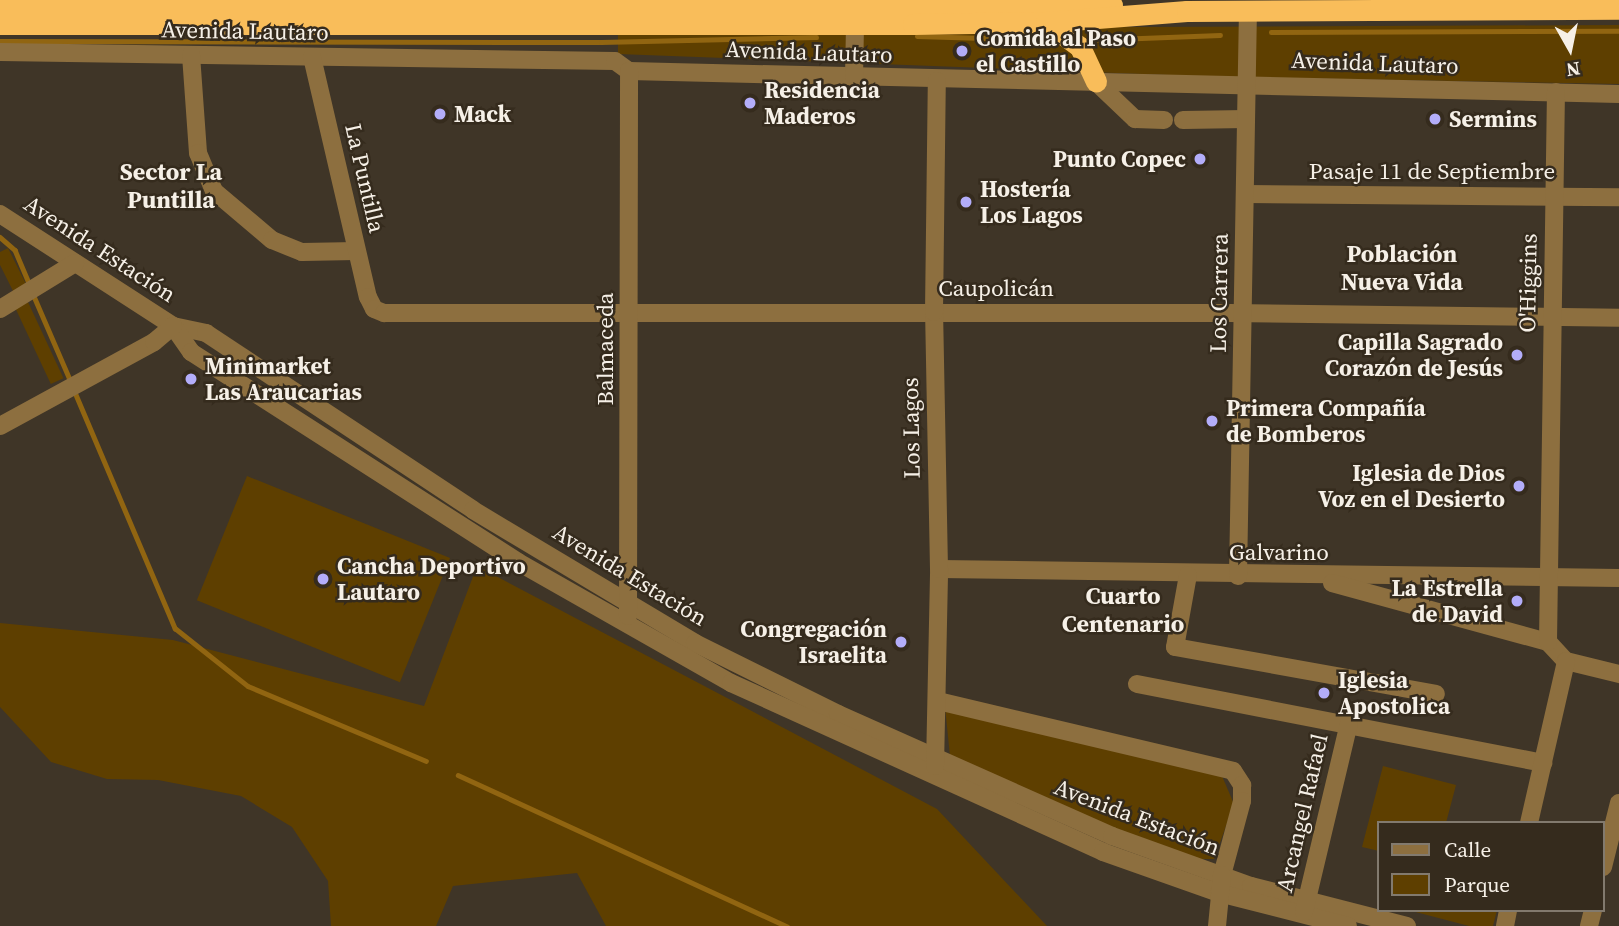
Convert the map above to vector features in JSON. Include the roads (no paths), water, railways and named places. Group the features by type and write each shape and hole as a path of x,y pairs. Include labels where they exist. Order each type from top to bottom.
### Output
{"highway":[{"path":"0,7 351,11 876,10 1148,5 1187,11"},
{"path":"834,10 855,24 876,10 1046,22 1235,7 1619,9"},
{"path":"0,23 351,11"},
{"path":"1046,22 1080,47 1096,82"}],"street":[{"name":"Los Carrera","path":"1235,7 1246,84 1238,576"},
{"path":"854,78 855,24"},
{"name":"Avenida Lautaro","path":"0,52 615,61 629,71 937,81 1246,84 1619,94"},
{"path":"191,55 198,153 214,191 272,240 302,252 356,251"},
{"name":"La Puntilla","path":"312,57 356,251 374,309"},
{"name":"Balmaceda","path":"628,626 629,71"},
{"name":"Los Lagos","path":"933,774 937,756 939,569 934,312 937,81"},
{"path":"1096,82 1135,119 1164,120"},
{"name":"O'Higgins","path":"1548,642 1556,92"},
{"path":"1183,120 1246,119"},
{"name":"Pasaje 11 de Septiembre","path":"1245,194 1619,197"},
{"name":"Avenida Estación","path":"0,214 173,326 206,333 527,543 629,606 826,708 1221,884"},
{"path":"0,309 32,292 75,262"},
{"name":"Caupolicán","path":"374,309 396,314 1244,313 1619,318"},
{"path":"0,426 73,389 154,342 173,326"},
{"name":"Avenida Estación","path":"173,326 191,352 518,562 628,626 818,726 933,774 1103,852 1305,908 1407,926"},
{"path":"518,562 527,543"},
{"name":"Galvarino","path":"939,569 1311,577 1619,578"},
{"path":"1188,575 1175,647 1436,694"},
{"path":"1311,577 1548,642 1566,661 1619,674"},
{"path":"1530,821 1566,661"},
{"path":"1136,684 1349,723 1544,763"},
{"path":"938,701 1227,766 1238,777 1243,793 1221,884 1217,926"},
{"name":"Arcangel Rafael","path":"1305,908 1349,723"},
{"path":"1605,859 1619,803"},
{"name":"Avenida Estación","path":"1305,908 1348,926"}],"waterway":[{"path":"1271,32 1619,31"},
{"path":"1089,40 1220,35"},
{"path":"917,36 1054,40"},
{"path":"0,41 601,42 816,37"},
{"path":"0,237 15,250 30,285"},
{"path":"33,294 71,382"},
{"path":"74,390 175,628 248,686 426,761"},
{"path":"458,775 787,926"}],"place":[{"name":"Comida al Paso el Castillo","path":"962,51"},
{"name":"Residencia Maderos","path":"750,103"},
{"name":"Mack","path":"440,114"},
{"name":"Sermins","path":"1435,119"},
{"name":"Punto Copec","path":"1200,159"},
{"name":"Hostería Los Lagos","path":"966,202"},
{"name":"Capilla Sagrado Corazón de Jesús","path":"1517,355"},
{"name":"Minimarket Las Araucarias","path":"191,379"},
{"name":"Primera Compañía de Bomberos","path":"1212,421"},
{"name":"Iglesia de Dios Voz en el Desierto","path":"1519,486"},
{"name":"Cancha Deportivo Lautaro","path":"323,579"},
{"name":"La Estrella de David","path":"1517,601"},
{"name":"Congregación Israelita","path":"901,642"},
{"name":"Iglesia Apostolica","path":"1324,693"}],"district":[{"name":"Sector La Puntilla","path":"171,186"},
{"name":"Población Nueva Vida","path":"1402,268"},
{"name":"Cuarto Centenario","path":"1123,610"}]}
